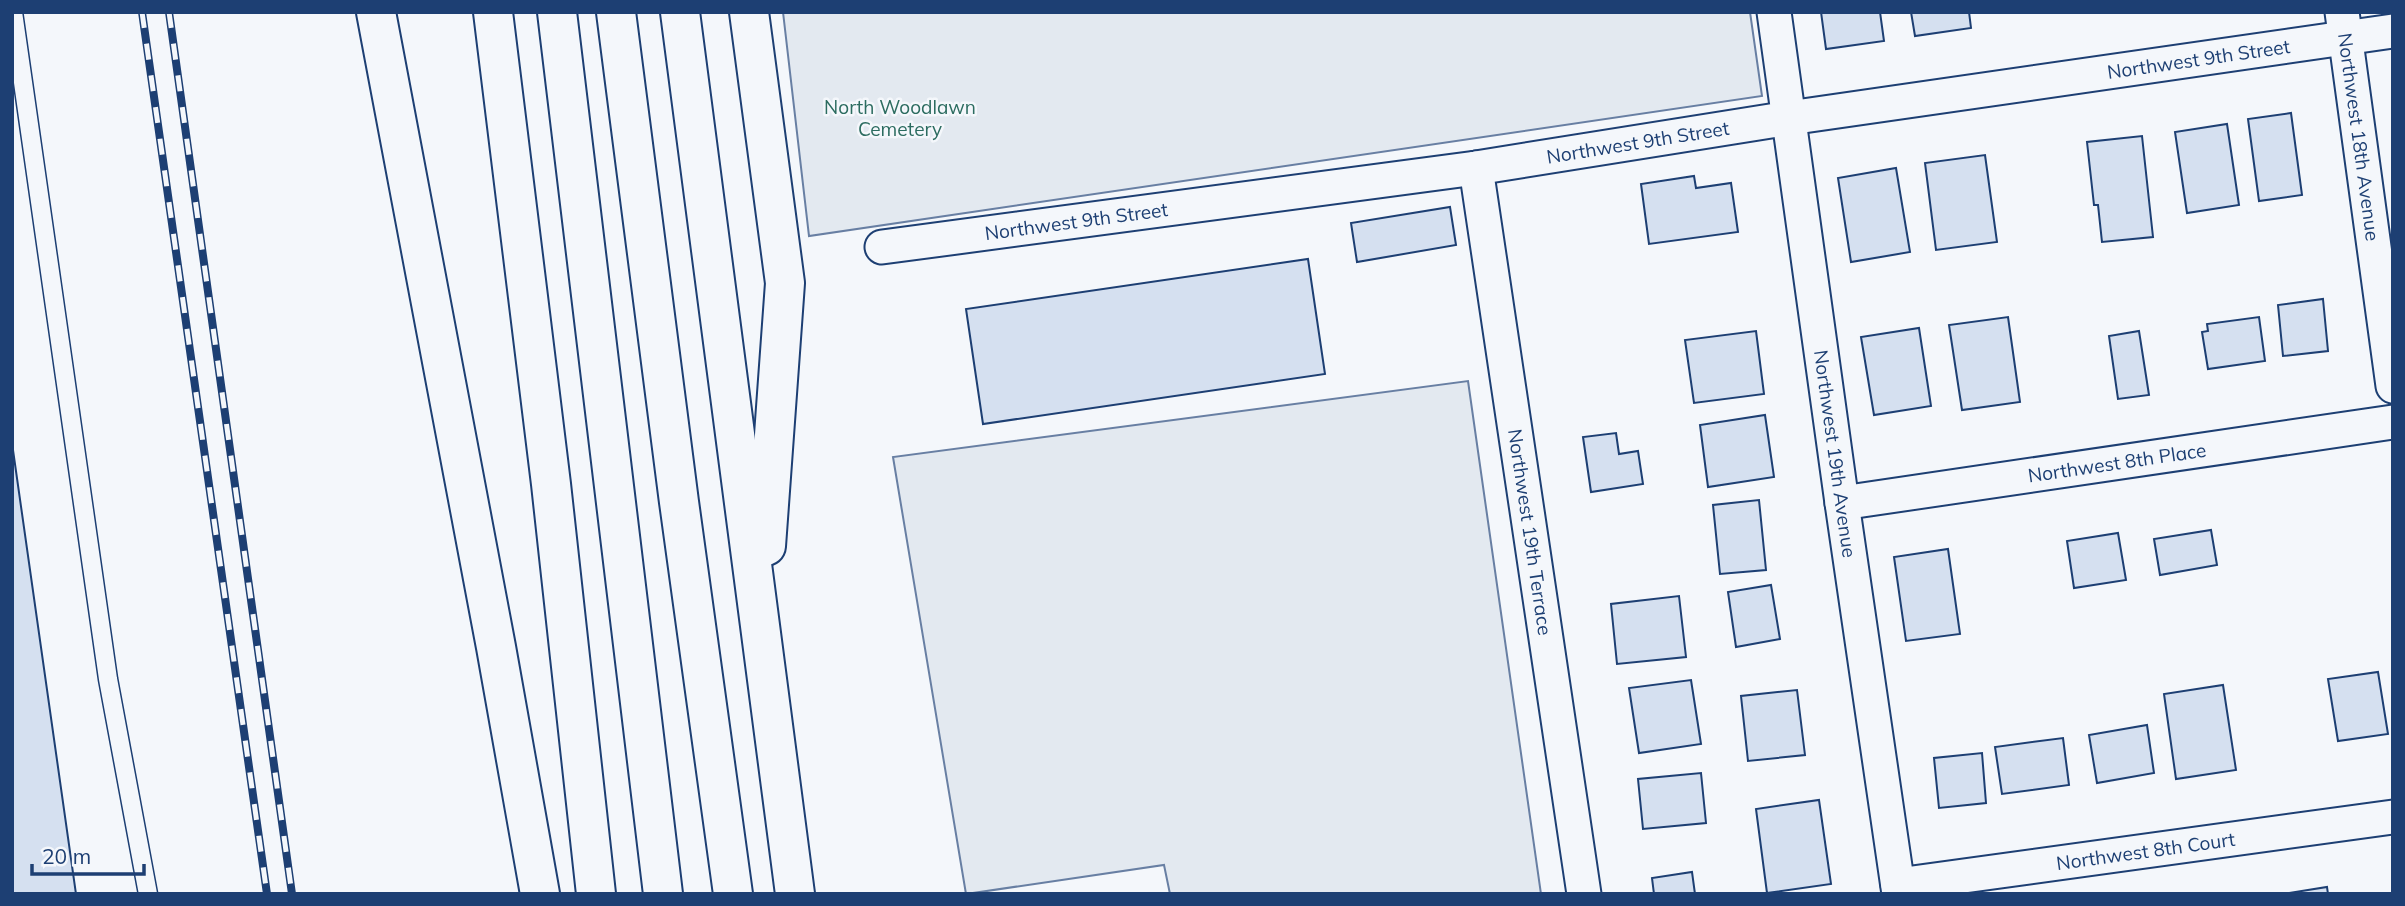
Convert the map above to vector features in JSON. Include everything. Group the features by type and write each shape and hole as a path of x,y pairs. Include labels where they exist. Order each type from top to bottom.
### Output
{"highway":[{"path":"376,12 489,608 540,894"},
{"path":"493,12 551,484 597,894"},
{"path":"557,12 663,894"},
{"path":"616,12 678,502 733,894"},
{"path":"681,12 795,894"},
{"path":"749,12 785,283 760,628"}],"street":[{"name":"Northwest 19th Avenue","path":"1774,12 1898,889"},
{"name":"Northwest 9th Street","path":"882,247 1476,168 2344,25 2393,30"},
{"name":"Northwest 18th Avenue","path":"2344,25 2393,386"},
{"name":"Northwest 19th Terrace","path":"1476,168 1584,894"},
{"name":"Northwest 8th Place","path":"1842,503 2393,422"},
{"name":"Northwest 8th Court","path":"1898,889 2393,817"}],"lane":[{"path":"13,12 107,679 148,894"}],"green space":[{"name":"North Woodlawn Cemetery","path":"783,12 1750,12 1762,96 809,236"},
{"path":"1468,381 1541,894 1170,894 1164,865 966,894 893,457"}],"building":[{"path":"1821,12 1880,12 1884,41 1826,49"},
{"path":"1911,12 1969,12 1971,28 1915,36"},
{"path":"2291,113 2302,195 2259,201 2248,119"},
{"path":"2227,124 2239,205 2187,213 2175,132"},
{"path":"2142,136 2153,237 2102,242 2098,205 2094,205 2087,142"},
{"path":"1985,155 1997,242 1936,250 1925,163"},
{"path":"1896,168 1910,252 1851,262 1838,178"},
{"path":"1694,176 1696,188 1731,183 1738,232 1649,244 1641,184"},
{"path":"1450,207 1456,245 1357,262 1351,223"},
{"path":"1308,259 1325,374 983,424 966,309"},
{"path":"2323,299 2328,351 2283,356 2278,305"},
{"path":"2008,317 2020,402 1962,410 1949,325"},
{"path":"2259,317 2265,361 2208,369 2202,332 2208,331 2207,324"},
{"path":"1919,328 1931,406 1874,415 1861,337"},
{"path":"1756,331 1764,394 1694,403 1685,340"},
{"path":"2139,331 2149,395 2118,399 2109,336"},
{"path":"1765,415 1774,477 1708,487 1700,425"},
{"path":"1616,433 1619,454 1638,451 1643,484 1591,492 1583,437"},
{"path":"12,443 76,894 12,894"},
{"path":"1759,500 1766,570 1720,574 1713,505"},
{"path":"2211,530 2217,565 2160,575 2154,539"},
{"path":"2118,533 2126,580 2074,588 2067,541"},
{"path":"1948,549 1960,634 1906,641 1894,557"},
{"path":"1771,585 1780,639 1736,647 1728,592"},
{"path":"1679,596 1686,657 1617,664 1611,604"},
{"path":"2378,672 2388,734 2338,741 2328,679"},
{"path":"1691,680 1701,744 1639,753 1629,688"},
{"path":"2223,685 2236,770 2176,779 2164,694"},
{"path":"1797,690 1805,755 1748,761 1741,696"},
{"path":"2147,725 2154,773 2097,783 2089,735"},
{"path":"2063,738 2069,785 2002,794 1995,747"},
{"path":"1982,753 1986,803 1939,808 1934,758"},
{"path":"1701,773 1706,823 1643,829 1638,779"},
{"path":"1819,800 1831,884 1767,893 1756,809"},
{"path":"1692,872 1695,894 1654,894 1652,878"},
{"path":"2327,887 2328,894 2283,894"}],"railway":[{"path":"142,12 267,894"},
{"path":"169,12 292,894"}]}
